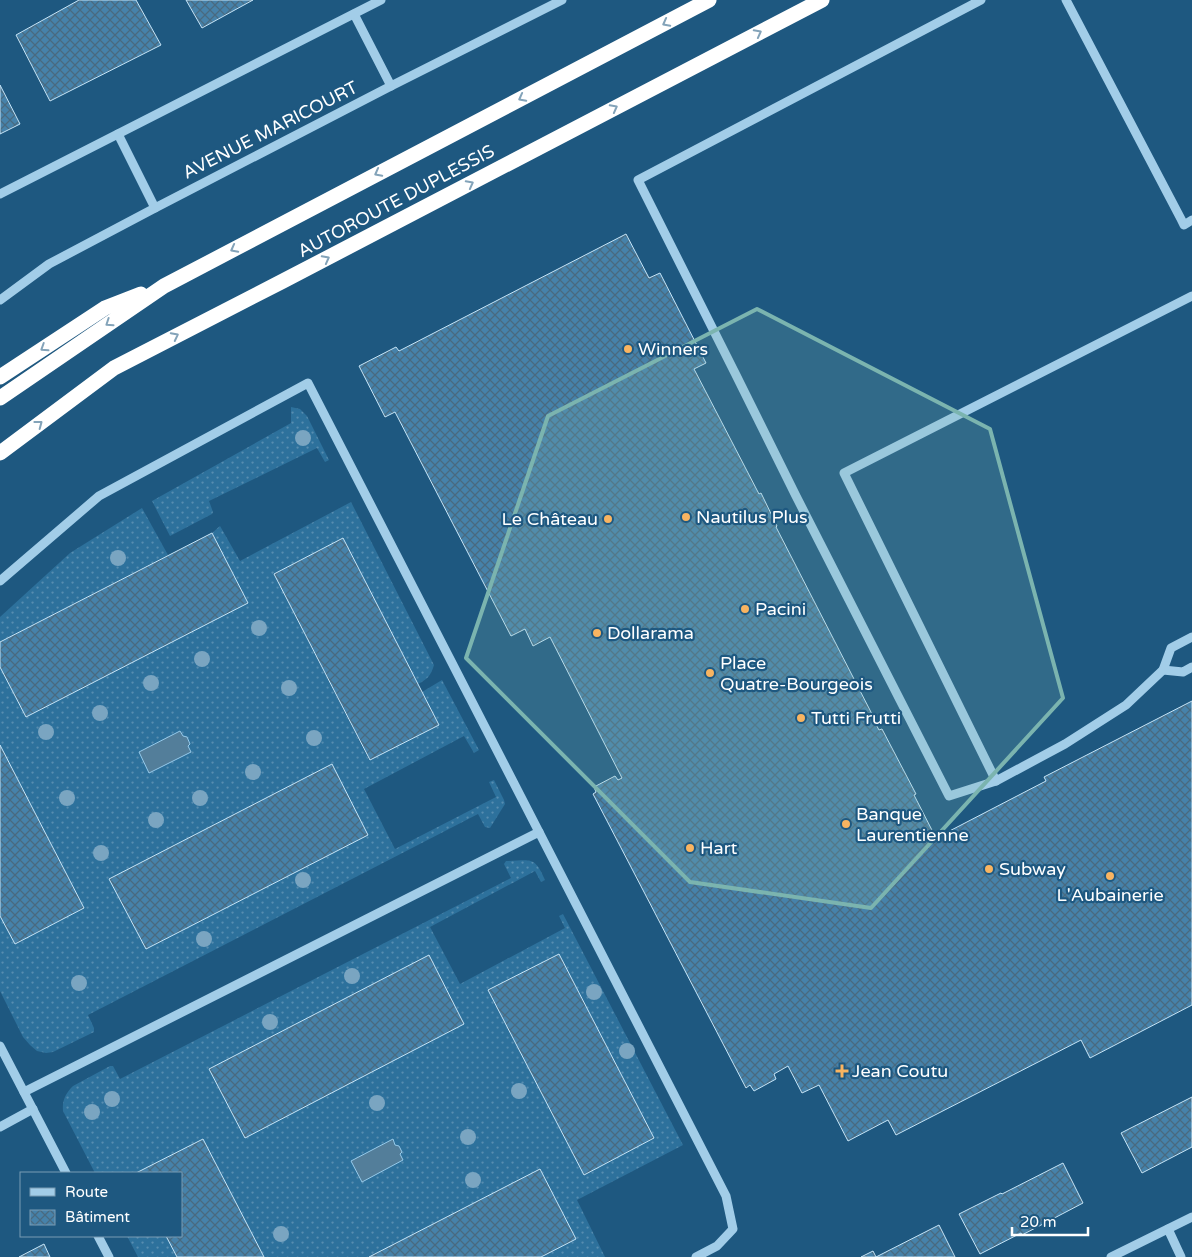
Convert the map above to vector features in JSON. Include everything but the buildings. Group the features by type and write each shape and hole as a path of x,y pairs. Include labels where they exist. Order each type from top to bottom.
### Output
{"highway":[{"name":"AUTOROUTE DUPLESSIS","path":"0,398 164,286 709,0"},
{"name":"AUTOROUTE DUPLESSIS","path":"0,453 114,368 822,0"},
{"path":"0,377 105,308 164,286"}],"street":[{"path":"0,194 381,0"},
{"name":"AVENUE MARICOURT","path":"0,300 49,264 548,3 562,0"},
{"path":"981,0 638,180 949,796 996,781 1065,744 1126,705 1163,670 1171,648 1192,637"},
{"path":"1066,0 1184,225 1192,221"},
{"path":"354,14 391,86"},
{"path":"118,134 154,208"},
{"path":"996,781 844,473 1192,296"},
{"path":"0,581 99,496 308,383 726,1196 733,1229 717,1246 696,1257"},
{"path":"1163,670 1183,672 1192,667"},
{"path":"24,1092 540,832"},
{"path":"0,1046 65,1172"},
{"path":"0,1127 33,1108"},
{"path":"1111,1257 1192,1216"},
{"path":"1168,1229 1181,1257"},
{"path":"99,1237 109,1257"}],"highlighted area":[{"path":"757,309 990,429 1063,698 871,908 690,882 466,658 548,416"}],"shaded area":[{"path":"291,407 300,409 307,416 329,460 325,462 317,448 209,501 212,514 170,536 152,501 291,423"},
{"path":"351,502 434,665 427,678 418,684 343,538 274,574 369,760 439,725 422,692 442,680 479,750 474,753 464,736 364,789 395,849 496,797 489,782 494,780 505,804 490,828 485,827 478,814 88,1015 94,1032 53,1052 37,1051 23,1037 0,991 0,916 15,944 84,908 0,745 0,667 26,717 247,603 212,533 220,526 240,561","holes":["331,765 367,835 146,949 110,879"]},
{"path":"142,508 168,555 0,642 0,617 70,553"},
{"path":"180,731 183,736 187,737 191,752 149,773 139,752"},
{"path":"526,860 538,866 545,880 541,882 535,871 430,927 460,984 565,928 559,916 563,914 683,1145 577,1200 605,1257 541,1257 576,1239 369,1257 138,1257 128,1237 182,1237 182,1172 94,1172 63,1111 66,1094 73,1086 110,1066 113,1066 120,1079 511,878 504,864 506,861","holes":["559,954 654,1138 584,1175 489,990"]},
{"path":"393,1139 395,1145 399,1146 402,1152 400,1154 403,1160 362,1182 351,1161"}],"place":[{"name":"Winners","path":"628,349"},
{"name":"Nautilus Plus","path":"686,517"},
{"name":"Le Château","path":"608,519"},
{"name":"Pacini","path":"745,609"},
{"name":"Dollarama","path":"597,633"},
{"name":"Place Quatre-Bourgeois","path":"710,673"},
{"name":"Tutti Frutti","path":"801,718"},
{"name":"Banque Laurentienne","path":"846,824"},
{"name":"Hart","path":"690,848"},
{"name":"Subway","path":"989,869"},
{"name":"L'Aubainerie","path":"1110,876"},
{"name":"Jean Coutu","path":"842,1071"}]}
